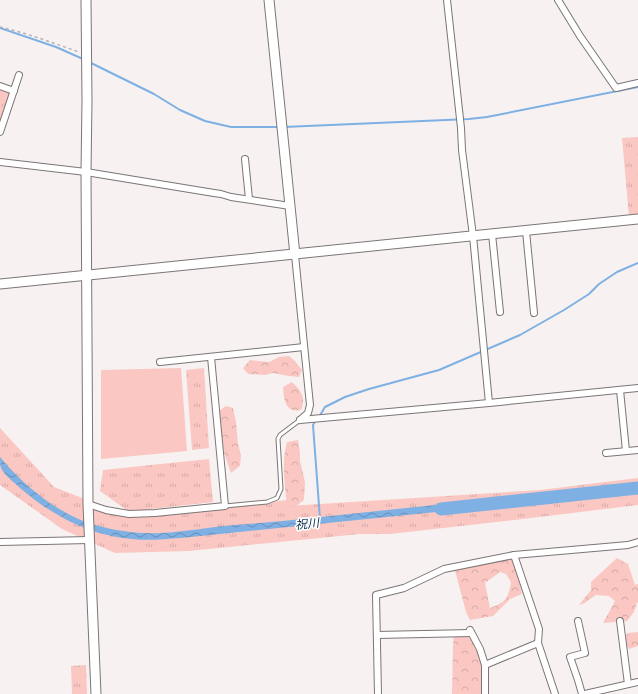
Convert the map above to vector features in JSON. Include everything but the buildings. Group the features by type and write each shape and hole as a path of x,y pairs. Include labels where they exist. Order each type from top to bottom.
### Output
{"street":[{"path":"86,0 88,508 96,694"},
{"path":"269,0 310,405 308,413 300,420"},
{"path":"447,0 462,150 473,236 489,403"},
{"path":"558,0 580,36 616,88 638,82"},
{"path":"0,132 19,75"},
{"path":"0,86 14,91"},
{"path":"245,159 248,200"},
{"path":"0,162 86,172 290,206"},
{"path":"0,284 638,219"},
{"path":"526,231 534,313"},
{"path":"492,234 500,312"},
{"path":"160,362 304,347"},
{"path":"88,508 129,514 225,506 211,357"},
{"path":"300,420 638,388"},
{"path":"620,390 626,451"},
{"path":"606,453 638,450"},
{"path":"0,542 89,540"},
{"path":"378,694 376,595 404,588 444,569 514,555 628,545 638,542"},
{"path":"514,555 539,629 538,643 556,694"},
{"path":"578,621 585,653 570,657 584,694 638,682"},
{"path":"620,621 628,684"},
{"path":"377,635 470,631 480,649 485,665 485,694"},
{"path":"485,665 538,643"}],"lane":[{"path":"225,506 267,502 276,498 281,489 278,439 280,435 300,420"}],"path":[{"path":"0,27 51,42 87,55"}],"green space":[{"path":"0,87 14,91 0,127"},
{"path":"638,137 638,214 629,216 622,138"},
{"path":"289,356 302,370 299,377 273,373 265,375 248,374 243,368 250,360 269,362 279,357"},
{"path":"181,368 187,451 101,459 101,370"},
{"path":"204,368 209,448 192,450 186,370"},
{"path":"292,382 302,394 303,401 301,410 292,410 285,401 283,387"},
{"path":"226,406 233,408 241,455 240,466 231,473 223,450 219,411"},
{"path":"0,428 54,487 115,511 128,511 100,491 103,470 209,459 213,502 133,511 180,513 287,500 288,506 540,490 638,478 638,505 390,534 360,534 189,551 115,553 62,529 0,485"},
{"path":"298,440 300,461 305,482 304,500 295,507 287,506 284,457 287,442"},
{"path":"514,555 522,594 510,599 493,616 470,620 466,612 454,567","holes":["500,572 506,574 511,582 509,592 503,602 490,608 485,583"]},
{"path":"617,558 628,564 635,585 638,584 638,602 634,612 627,621 603,623 615,601 609,596 596,595 579,605 591,590 591,582"},
{"path":"638,632 638,646 629,649 622,640 628,633"},
{"path":"454,633 471,633 482,657 485,694 452,694"},
{"path":"86,665 87,694 72,694 71,666"}],"water":[{"path":"0,457 19,478 43,498 68,514 95,525 111,529 136,532 170,532 463,502 456,510 181,538 150,540 132,539 102,534 87,529 45,507 32,498 5,474 1,468"}],"waterway":[{"path":"0,28 56,47 83,59"},
{"path":"89,62 154,94 180,110 205,121 231,127 280,127"},
{"path":"284,127 487,117 638,87"},
{"path":"319,417 325,407 345,397 439,370 520,335 589,294 599,284 617,272 638,263"},
{"path":"316,420 313,425 320,519"},
{"name":"祝川","path":"441,509 638,488"}]}
